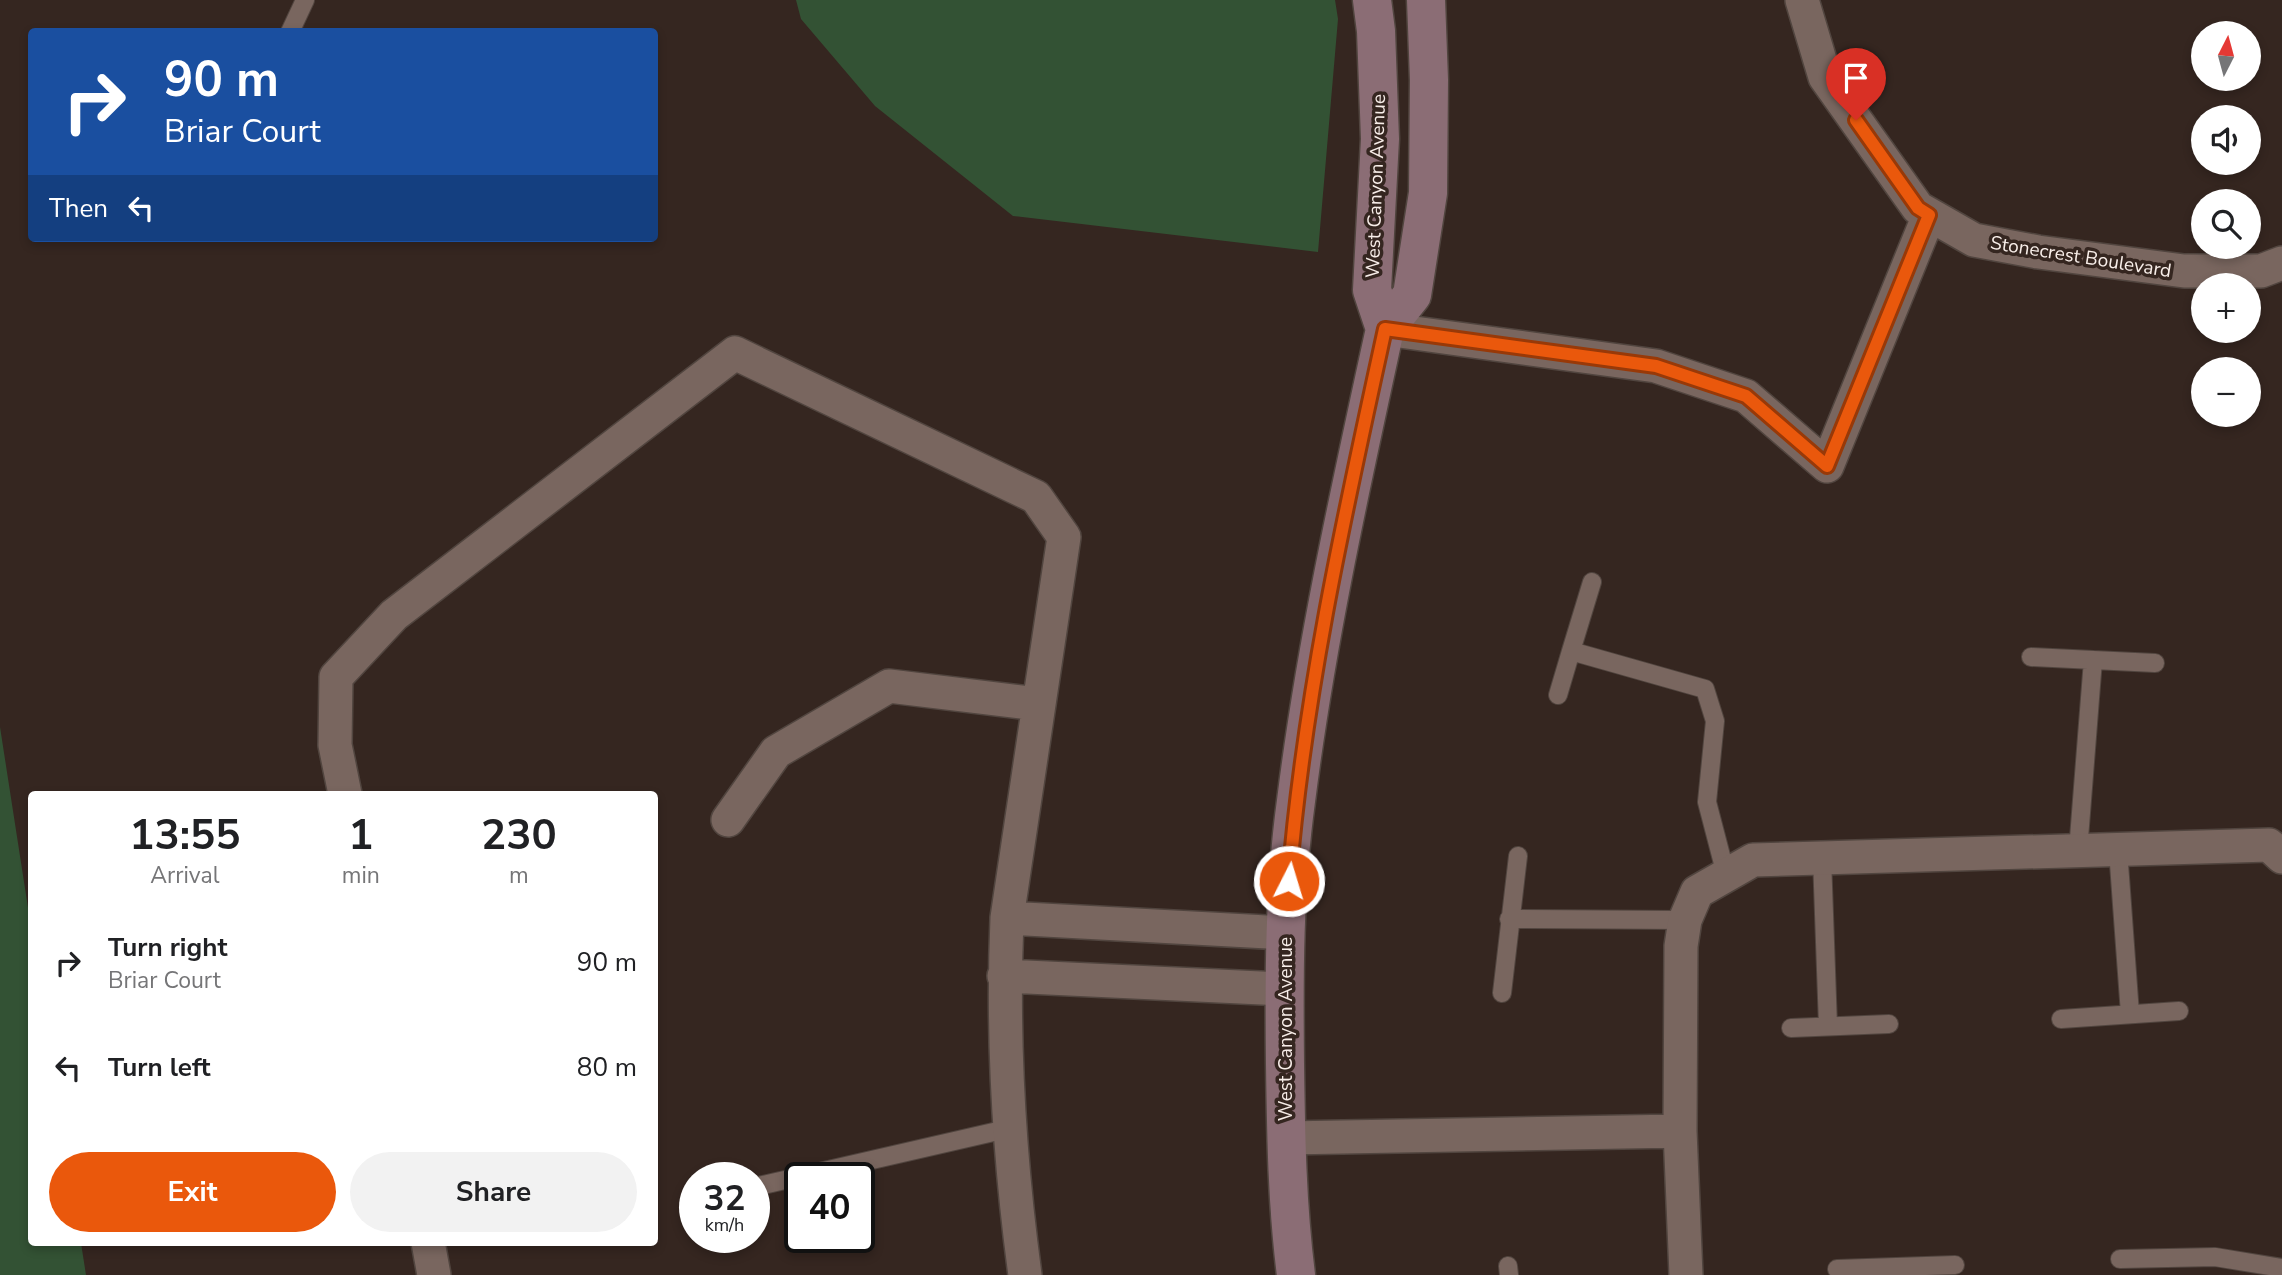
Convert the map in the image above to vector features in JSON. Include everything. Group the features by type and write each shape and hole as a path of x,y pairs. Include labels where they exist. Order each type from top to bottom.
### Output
{"street":[{"name":"West Canyon Avenue","path":"1372,0 1380,139 1372,290 1385,329"},
{"name":"West Canyon Avenue","path":"1297,1275 1291,1231 1286,1138 1284,989 1284,933 1295,803 1317,651 1385,329 1412,295 1428,193 1429,80 1426,0"},
{"name":"Stonecrest Boulevard","path":"1802,0 1825,77 1918,208 1974,240 2038,252 2184,271 2261,271 2282,264"},
{"path":"1385,329 1656,366 1746,396 1827,466 1929,215"},
{"path":"344,791 335,745 336,677 394,615 734,353 1035,497 1064,537 1007,918 1004,976 1011,1128 1016,1205 1025,1275"},
{"path":"728,820 776,752 889,686 1038,704"},
{"path":"1686,1275 1680,1131 1681,946 1685,920 1698,892 1753,860 2269,845 2282,857"},
{"path":"1007,918 1284,933"},
{"path":"1004,976 1284,989"},
{"path":"1286,1138 1680,1131"},
{"path":"429,1246 433,1275"}],"lane":[{"path":"292,28 305,0"},
{"path":"1558,695 1592,582"},
{"path":"1571,651 1706,690 1716,721 1707,802 1727,875"},
{"path":"2031,657 2155,663"},
{"path":"2078,851 2093,660"},
{"path":"2118,850 2130,1014"},
{"path":"1502,993 1518,856"},
{"path":"1822,858 1828,1026"},
{"path":"1509,919 1685,920"},
{"path":"2061,1019 2179,1011"},
{"path":"1791,1028 1889,1024"},
{"path":"770,1183 1011,1128"},
{"path":"2120,1259 2215,1256 2282,1268"},
{"path":"1837,1269 1888,1271 1955,1265"}],"green space":[{"path":"796,0 1335,0 1338,19 1318,252 1013,216 875,106 801,19"},
{"path":"0,727 28,908 28,1246 81,1246 86,1275 0,1275"}],"route":[{"path":"1289,881 1295,803 1317,651 1385,329 1656,366 1746,396 1827,466 1929,215 1918,208 1856,120"}]}
